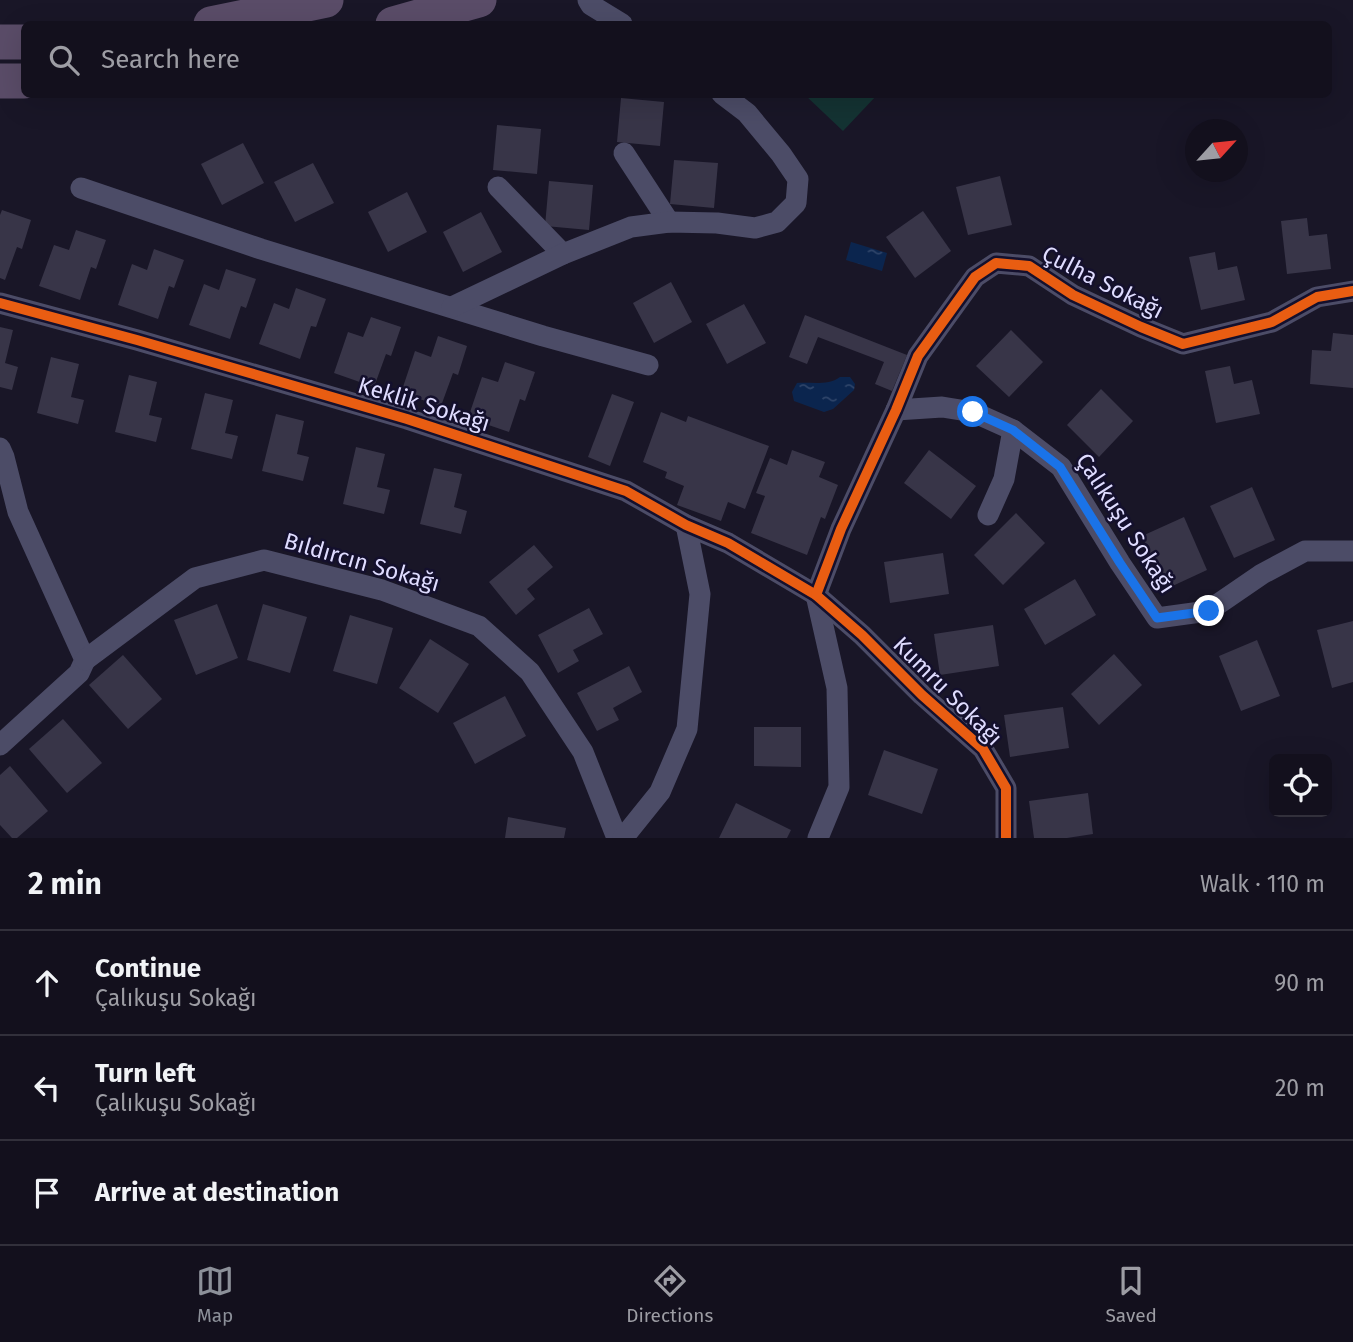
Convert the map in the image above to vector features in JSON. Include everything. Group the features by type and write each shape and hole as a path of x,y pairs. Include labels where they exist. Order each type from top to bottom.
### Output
{"highway":[{"path":"225,21 326,0"},
{"path":"404,21 479,0"},
{"path":"0,42 21,42"},
{"path":"0,81 21,81"}],"street":[{"path":"588,0 591,5 617,21"},
{"path":"452,307 563,254 631,228 669,222 717,223 755,228 777,222 796,202 797,179 781,154 747,113 727,98"},
{"path":"624,153 669,222"},
{"path":"498,187 563,254"},
{"path":"81,188 261,249 543,336 648,365"},
{"name":"Çulha Sokağı","path":"816,595 841,529 918,356 975,277 996,263 1029,266 1073,295 1183,344 1272,322 1317,297 1353,291"},
{"name":"Keklik Sokağı","path":"0,303 407,419 626,491 686,525 728,543 816,595"},
{"name":"Çalıkuşu Sokağı","path":"896,410 942,407 973,412 1013,430 1060,467 1157,618 1209,611 1262,574 1305,551 1353,551"},
{"path":"988,515 1004,479 1013,430"},
{"path":"0,448 18,512 85,660"},
{"path":"623,838 660,792 687,729 700,594 686,525"},
{"name":"Bıldırcın Sokağı","path":"0,745 79,673 85,660 195,578 264,560 382,590 479,626 530,672 583,752 617,838"},
{"path":"816,595 837,688 839,787 818,838"},
{"name":"Kumru Sokağı","path":"816,595 983,749 1006,788 1006,838"}],"green space":[{"path":"808,98 874,98 843,131"}],"water":[{"path":"851,242 887,253 882,271 846,260"},
{"path":"840,377 850,377 855,384 854,390 833,409 824,412 794,401 792,392 797,383 825,383"}],"building":[{"path":"621,98 664,102 660,146 617,142"},
{"path":"497,125 541,129 537,174 493,170"},
{"path":"243,143 264,183 222,205 201,164"},
{"path":"674,160 718,163 714,208 670,204"},
{"path":"313,163 334,203 295,222 274,182"},
{"path":"1000,176 1012,225 968,235 956,187"},
{"path":"549,181 593,185 589,230 545,226"},
{"path":"407,192 427,232 388,252 368,212"},
{"path":"2,210 31,220 22,249 17,247 5,280 0,278"},
{"path":"923,211 951,251 915,278 886,237"},
{"path":"481,212 502,252 463,272 443,232"},
{"path":"1307,218 1309,236 1327,234 1331,269 1287,274 1281,221"},
{"path":"76,230 106,240 96,269 91,267 80,300 39,286 54,245 69,250"},
{"path":"154,249 184,260 174,288 169,286 158,319 118,305 132,264 147,270"},
{"path":"1215,252 1218,270 1237,266 1245,300 1201,310 1189,257"},
{"path":"226,269 256,279 246,308 241,306 230,339 189,325 204,284 219,290"},
{"path":"671,282 692,322 654,343 633,303"},
{"path":"296,288 326,299 316,327 311,326 300,359 259,344 274,303 289,309"},
{"path":"744,304 766,343 727,364 706,324"},
{"path":"805,315 907,355 892,391 875,384 884,362 818,337 807,364 789,357"},
{"path":"371,317 401,327 391,356 386,354 374,387 334,373 348,332 363,337"},
{"path":"0,327 13,330 5,363 18,367 12,390 0,387"},
{"path":"1011,330 1043,362 1009,397 976,366"},
{"path":"1333,333 1353,335 1353,388 1310,384 1312,350 1331,351"},
{"path":"438,336 467,346 458,375 453,373 441,406 401,393 415,351 431,357"},
{"path":"51,357 79,364 71,397 84,400 78,424 37,413"},
{"path":"505,362 535,372 525,401 520,399 509,432 468,418 482,377 498,382"},
{"path":"1230,366 1234,384 1252,380 1260,414 1216,423 1205,371"},
{"path":"129,375 157,382 149,415 162,418 156,442 115,432"},
{"path":"1101,389 1133,421 1099,457 1067,425"},
{"path":"205,393 233,400 225,433 238,436 232,459 191,449"},
{"path":"612,394 634,402 610,466 588,457"},
{"path":"661,412 686,422 688,416 769,446 745,509 728,502 721,521 677,505 684,486 665,478 667,472 643,462"},
{"path":"276,414 304,421 297,454 309,457 303,481 262,471"},
{"path":"356,447 385,454 377,487 390,490 384,514 343,504"},
{"path":"792,450 825,462 819,477 838,485 825,519 821,517 807,555 751,533 765,496 756,493 770,458 787,465"},
{"path":"929,450 976,486 951,519 904,483"},
{"path":"434,468 462,474 454,507 467,511 461,534 420,524"},
{"path":"1252,487 1275,540 1234,558 1210,506"},
{"path":"1016,513 1045,543 1003,585 974,555"},
{"path":"1184,517 1207,570 1166,589 1142,536"},
{"path":"534,545 553,567 527,589 535,599 516,615 489,582"},
{"path":"943,553 949,594 890,603 884,562"},
{"path":"1075,579 1096,615 1045,645 1024,609"},
{"path":"217,604 238,658 196,675 174,620"},
{"path":"263,604 307,617 290,673 247,660"},
{"path":"589,608 603,634 573,650 579,661 558,673 538,635"},
{"path":"350,615 393,628 377,684 333,671"},
{"path":"1353,621 1353,682 1332,688 1317,630"},
{"path":"993,625 999,666 940,675 934,634"},
{"path":"430,639 469,664 438,713 399,688"},
{"path":"1257,640 1280,696 1241,711 1219,656"},
{"path":"1114,654 1142,685 1099,725 1071,694"},
{"path":"123,655 162,699 128,729 89,685"},
{"path":"629,666 642,692 613,708 619,720 597,731 577,693"},
{"path":"505,696 526,736 475,764 453,723"},
{"path":"1063,707 1069,748 1010,757 1004,715"},
{"path":"63,719 102,763 67,793 29,749"},
{"path":"754,727 801,727 801,767 754,766"},
{"path":"884,750 938,769 922,814 868,795"},
{"path":"10,766 48,811 17,838 12,838 0,825 0,775"},
{"path":"1088,793 1093,834 1067,838 1034,838 1029,801"},
{"path":"736,803 791,830 787,838 719,838"},
{"path":"508,817 566,828 564,838 505,838"}],"cycle path":[{"path":"816,595 841,529 918,356 975,277 996,263 1029,266 1073,295 1183,344 1272,322 1317,297 1353,291"},
{"path":"0,303 407,419 626,491 686,525 728,543 816,595 983,749 1006,788 1006,838"}],"route":[{"path":"973,412 1013,430 1060,467 1157,618 1209,611"}]}
